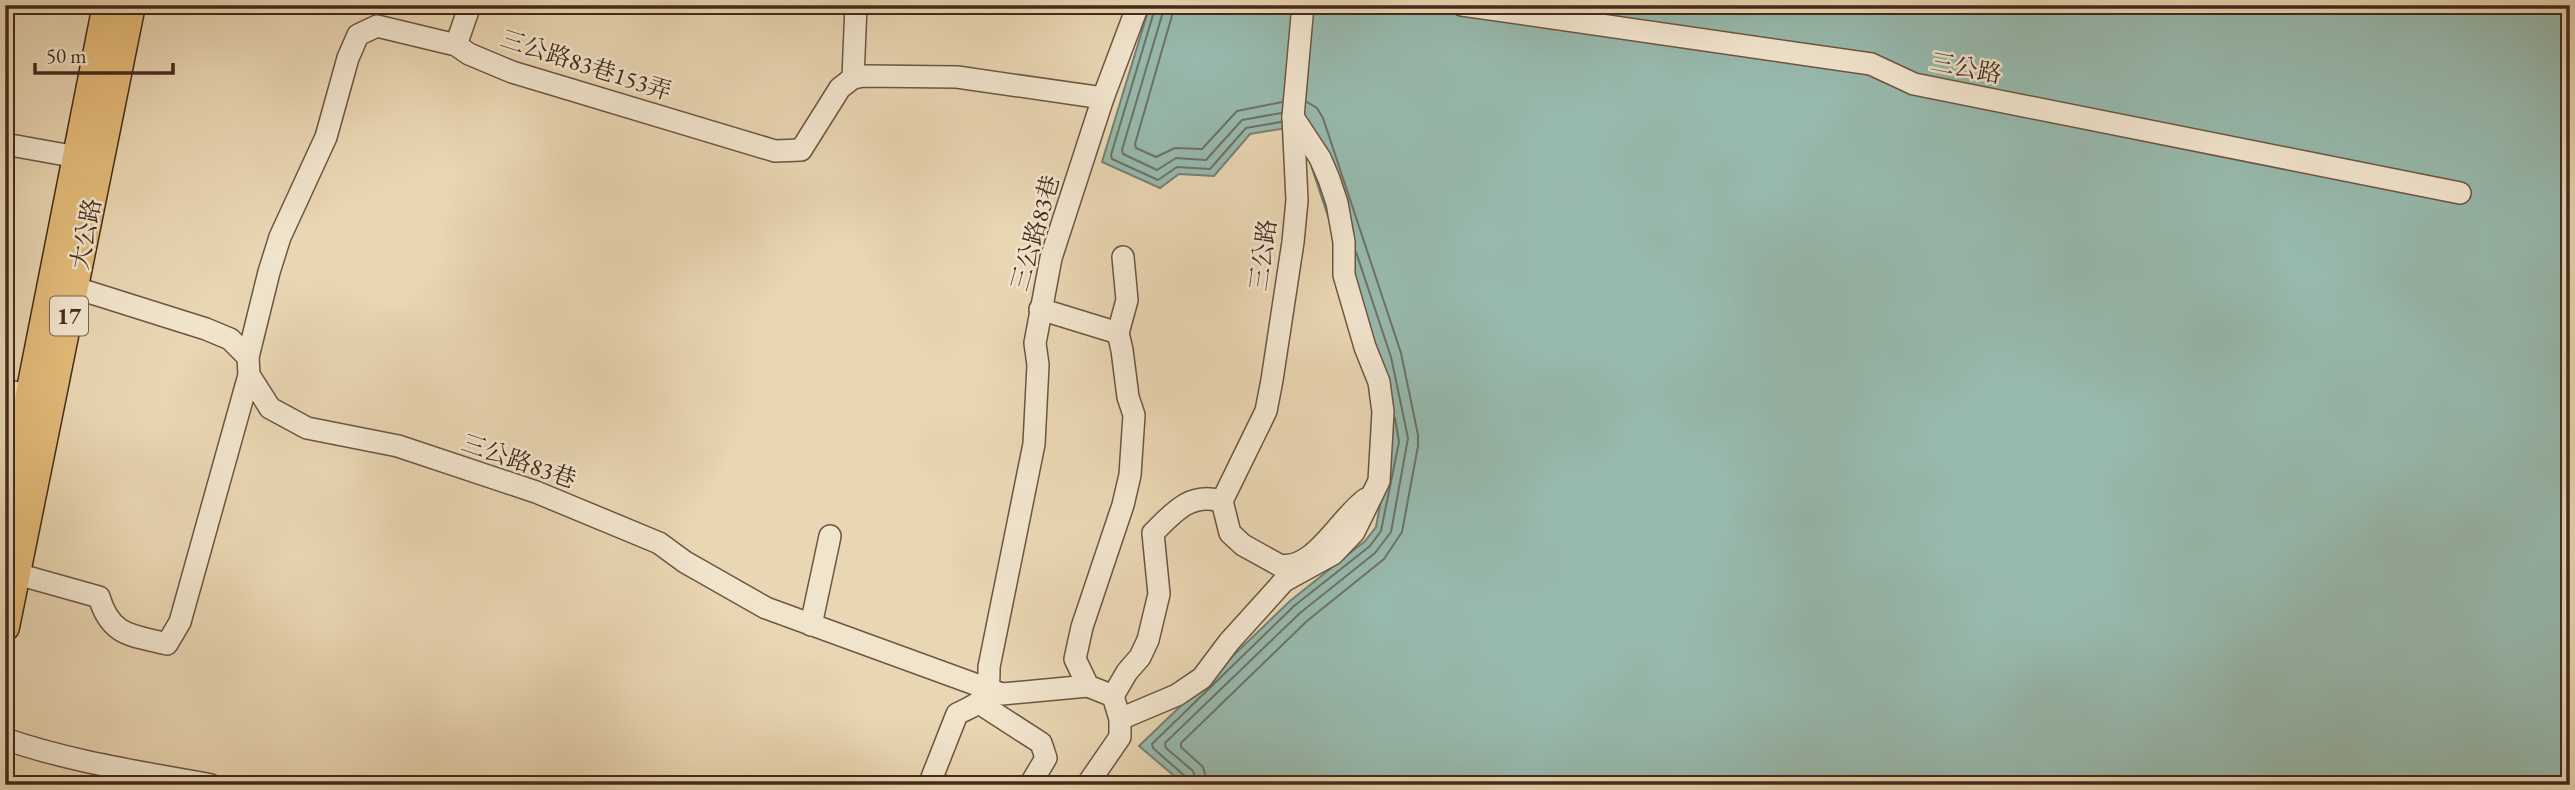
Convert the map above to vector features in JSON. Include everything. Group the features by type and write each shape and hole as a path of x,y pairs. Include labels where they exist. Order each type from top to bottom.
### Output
{"main road":[{"name":"大公路","path":"65,284 77,157 107,5"},
{"name":"大公路","path":"5,627 17,574 18,479 29,396 65,284 131,5"},
{"name":"大公路","path":"5,521 18,479"}],"street":[{"path":"456,46 470,5"},
{"path":"856,5 853,78 957,77 1103,98"},
{"name":"三公路83巷","path":"984,697 1034,444 1038,365 1035,344 1051,258 1103,98 1138,5"},
{"name":"三公路","path":"1222,501 1266,411 1272,380 1297,200 1293,117 1303,5"},
{"name":"三公路","path":"1462,5 1871,64 1914,84 2460,193"},
{"name":"三公路83巷153弄","path":"17,574 99,597 104,615 121,632 167,644 180,622 248,366 269,272 281,237 326,137 348,58 358,35 377,26 456,46 469,54 538,80 775,151 801,150 840,88 853,78"},
{"path":"1087,785 1120,737 1120,719 1113,696 1127,671 1140,657 1154,619 1158,594 1153,533 1181,506 1207,497 1222,501 1230,533 1236,540 1279,565 1286,566 1304,561 1313,554 1356,506 1373,495 1379,481 1383,412 1379,382 1365,347 1344,275 1344,242 1329,179 1320,158 1293,117"},
{"path":"5,144 77,157"},
{"path":"1113,696 1088,686 1075,659 1082,627 1123,505 1131,463 1134,415 1128,397 1118,333 1127,299 1123,257"},
{"name":"三公路83巷","path":"65,284 230,339 271,408 307,428 398,446 536,492 659,542 685,562 766,608 984,697 1088,686"},
{"path":"1040,309 1118,333"},
{"path":"1120,719 1177,695 1202,678 1229,642 1284,581 1333,554 1354,533 1379,481"},
{"path":"811,625 830,536"},
{"path":"929,785 957,714 984,697 1041,743 1046,758 1030,785"},
{"path":"5,739 99,765 211,785"}],"water":[{"path":"1150,5 2570,5 2570,785 1185,785 1139,746 1290,601 1365,541 1376,527 1392,440 1376,361 1298,126 1250,134 1214,176 1179,174 1160,188 1102,162"}],"building":[{"path":"938,772 967,785 933,785"}]}
